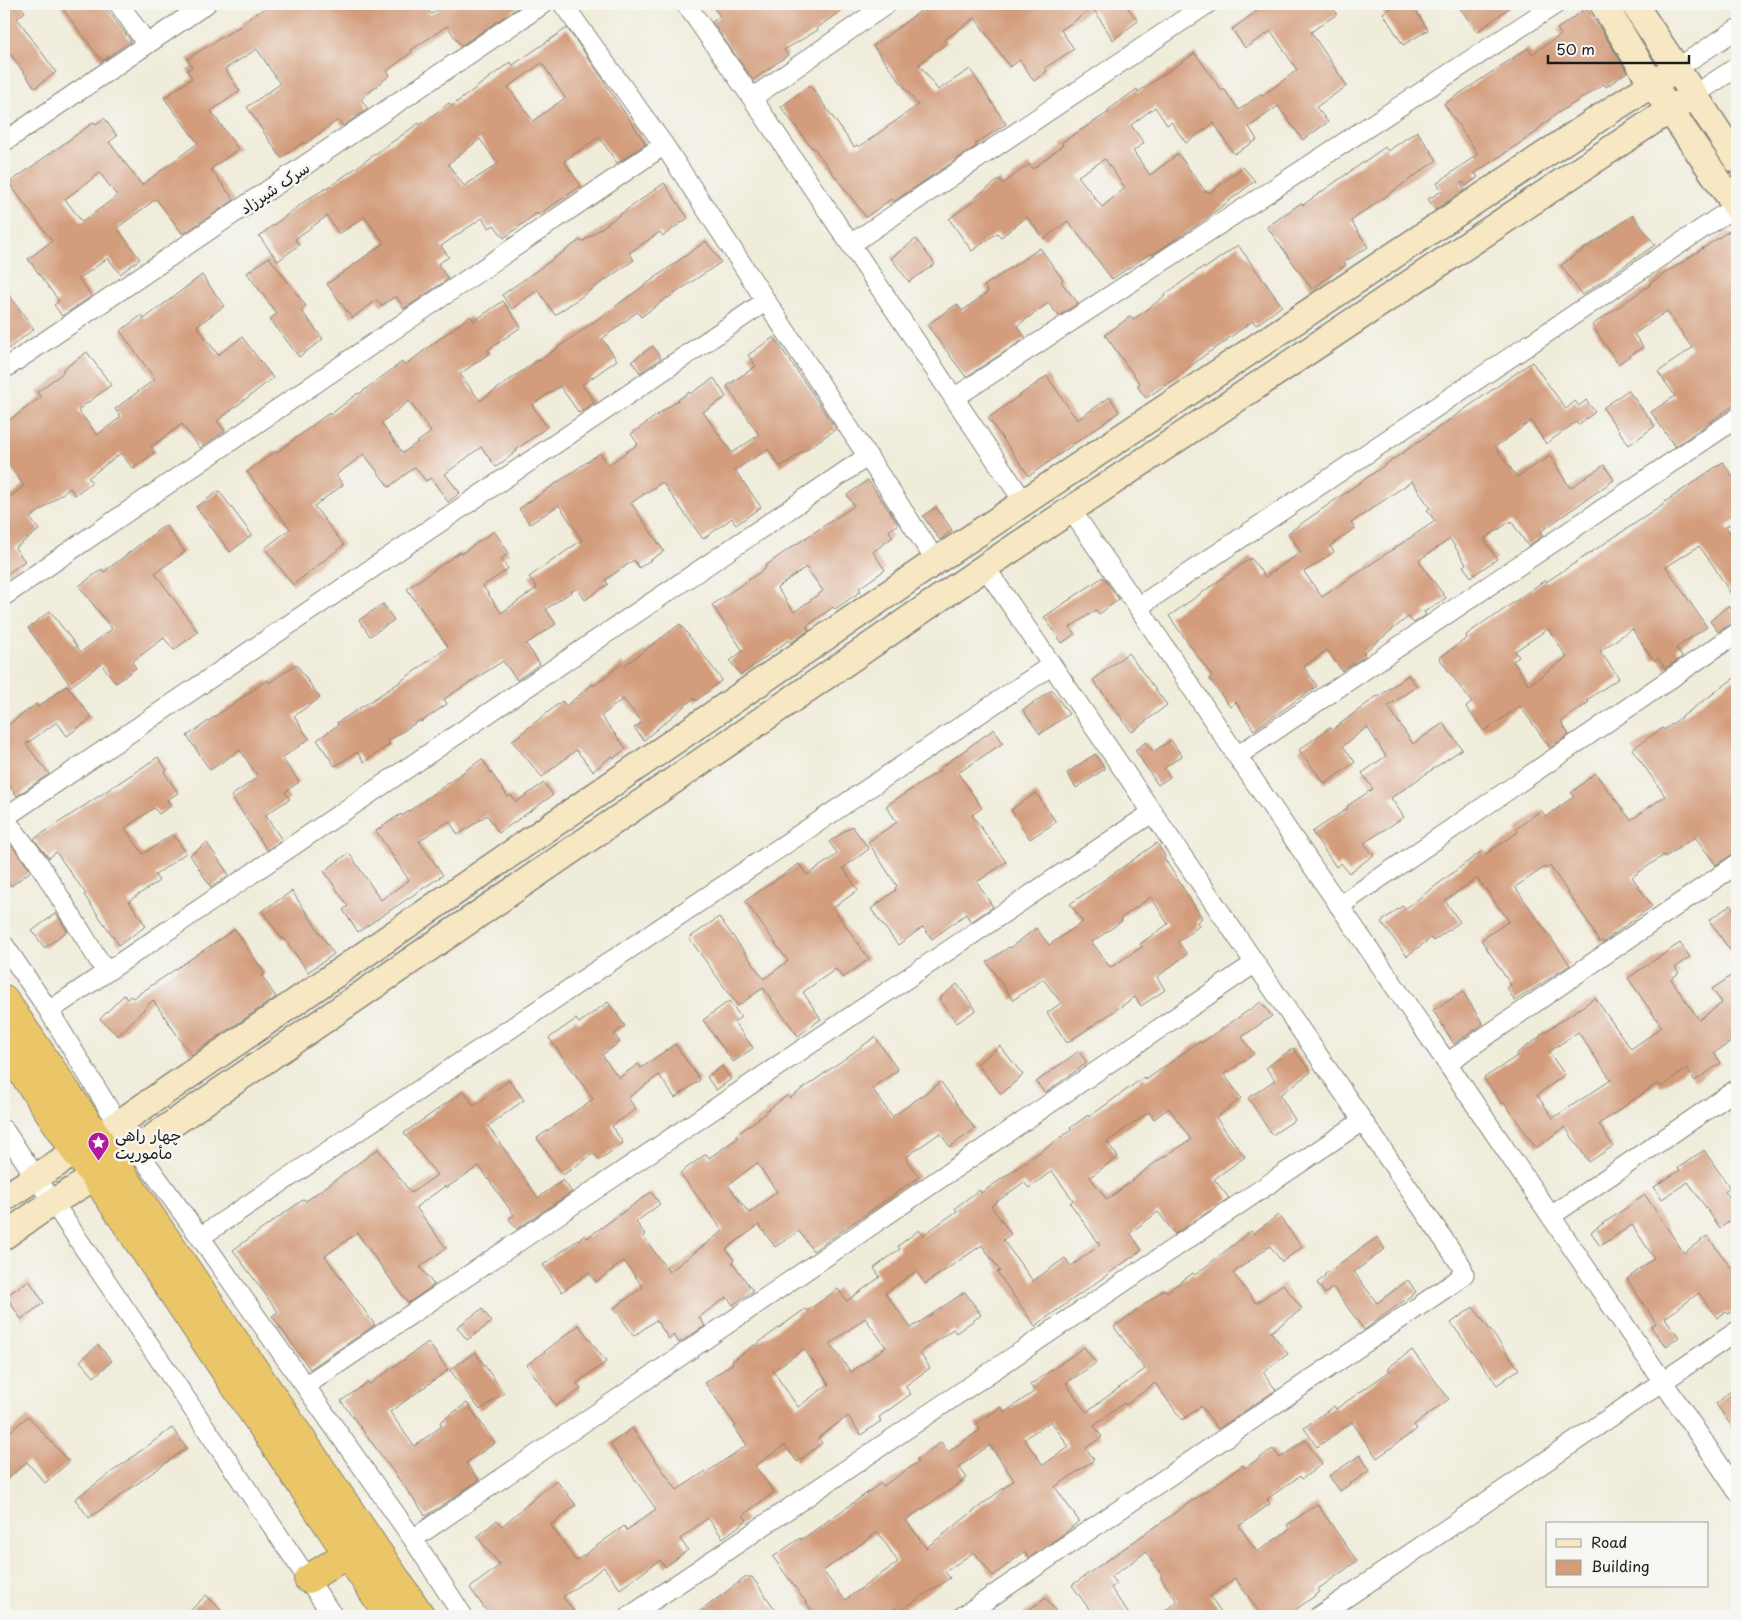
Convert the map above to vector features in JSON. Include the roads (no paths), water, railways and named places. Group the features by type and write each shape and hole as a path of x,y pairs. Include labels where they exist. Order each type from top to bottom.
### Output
{"highway":[{"path":"4,999 97,1137 116,1162 421,1616"},
{"path":"4,1045 97,1137"},
{"path":"116,1162 347,1554 389,1616"},
{"path":"308,1579 347,1554"}],"street":[{"path":"120,4 147,44"},
{"path":"4,142 206,4"},
{"name":"سرک شیرزاد","path":"4,369 544,4"},
{"path":"563,4 664,145 936,561"},
{"path":"686,4 752,98 1024,502"},
{"path":"752,98 887,4"},
{"path":"851,244 1207,4"},
{"path":"954,398 1556,4"},
{"path":"1138,607 1736,207 1652,84 1604,4"},
{"path":"1634,4 1737,160"},
{"path":"4,1198 97,1137 936,561 1737,29"},
{"path":"4,1236 116,1162 985,567 1653,121 1737,67"},
{"path":"4,596 664,145"},
{"path":"106,972 38,862 4,818 766,302"},
{"path":"1237,756 1737,418"},
{"path":"49,1011 868,456"},
{"path":"1071,510 1737,1491"},
{"path":"964,1616 1464,1274 1461,1265 985,567"},
{"path":"901,585 919,612"},
{"path":"1339,906 1737,633"},
{"path":"200,1236 1052,666"},
{"path":"305,1386 1153,812"},
{"path":"1448,1063 1737,864"},
{"path":"4,945 49,1011 97,1137"},
{"path":"413,1540 1255,963"},
{"path":"1551,1216 1737,1089"},
{"path":"630,1616 1362,1121"},
{"path":"4,1130 333,1616"},
{"path":"116,1162 200,1236 413,1540 463,1616"},
{"path":"1319,1616 1737,1331"}],"place":[{"name":"چهار راهی مأموریت","path":"99,1162"}]}
